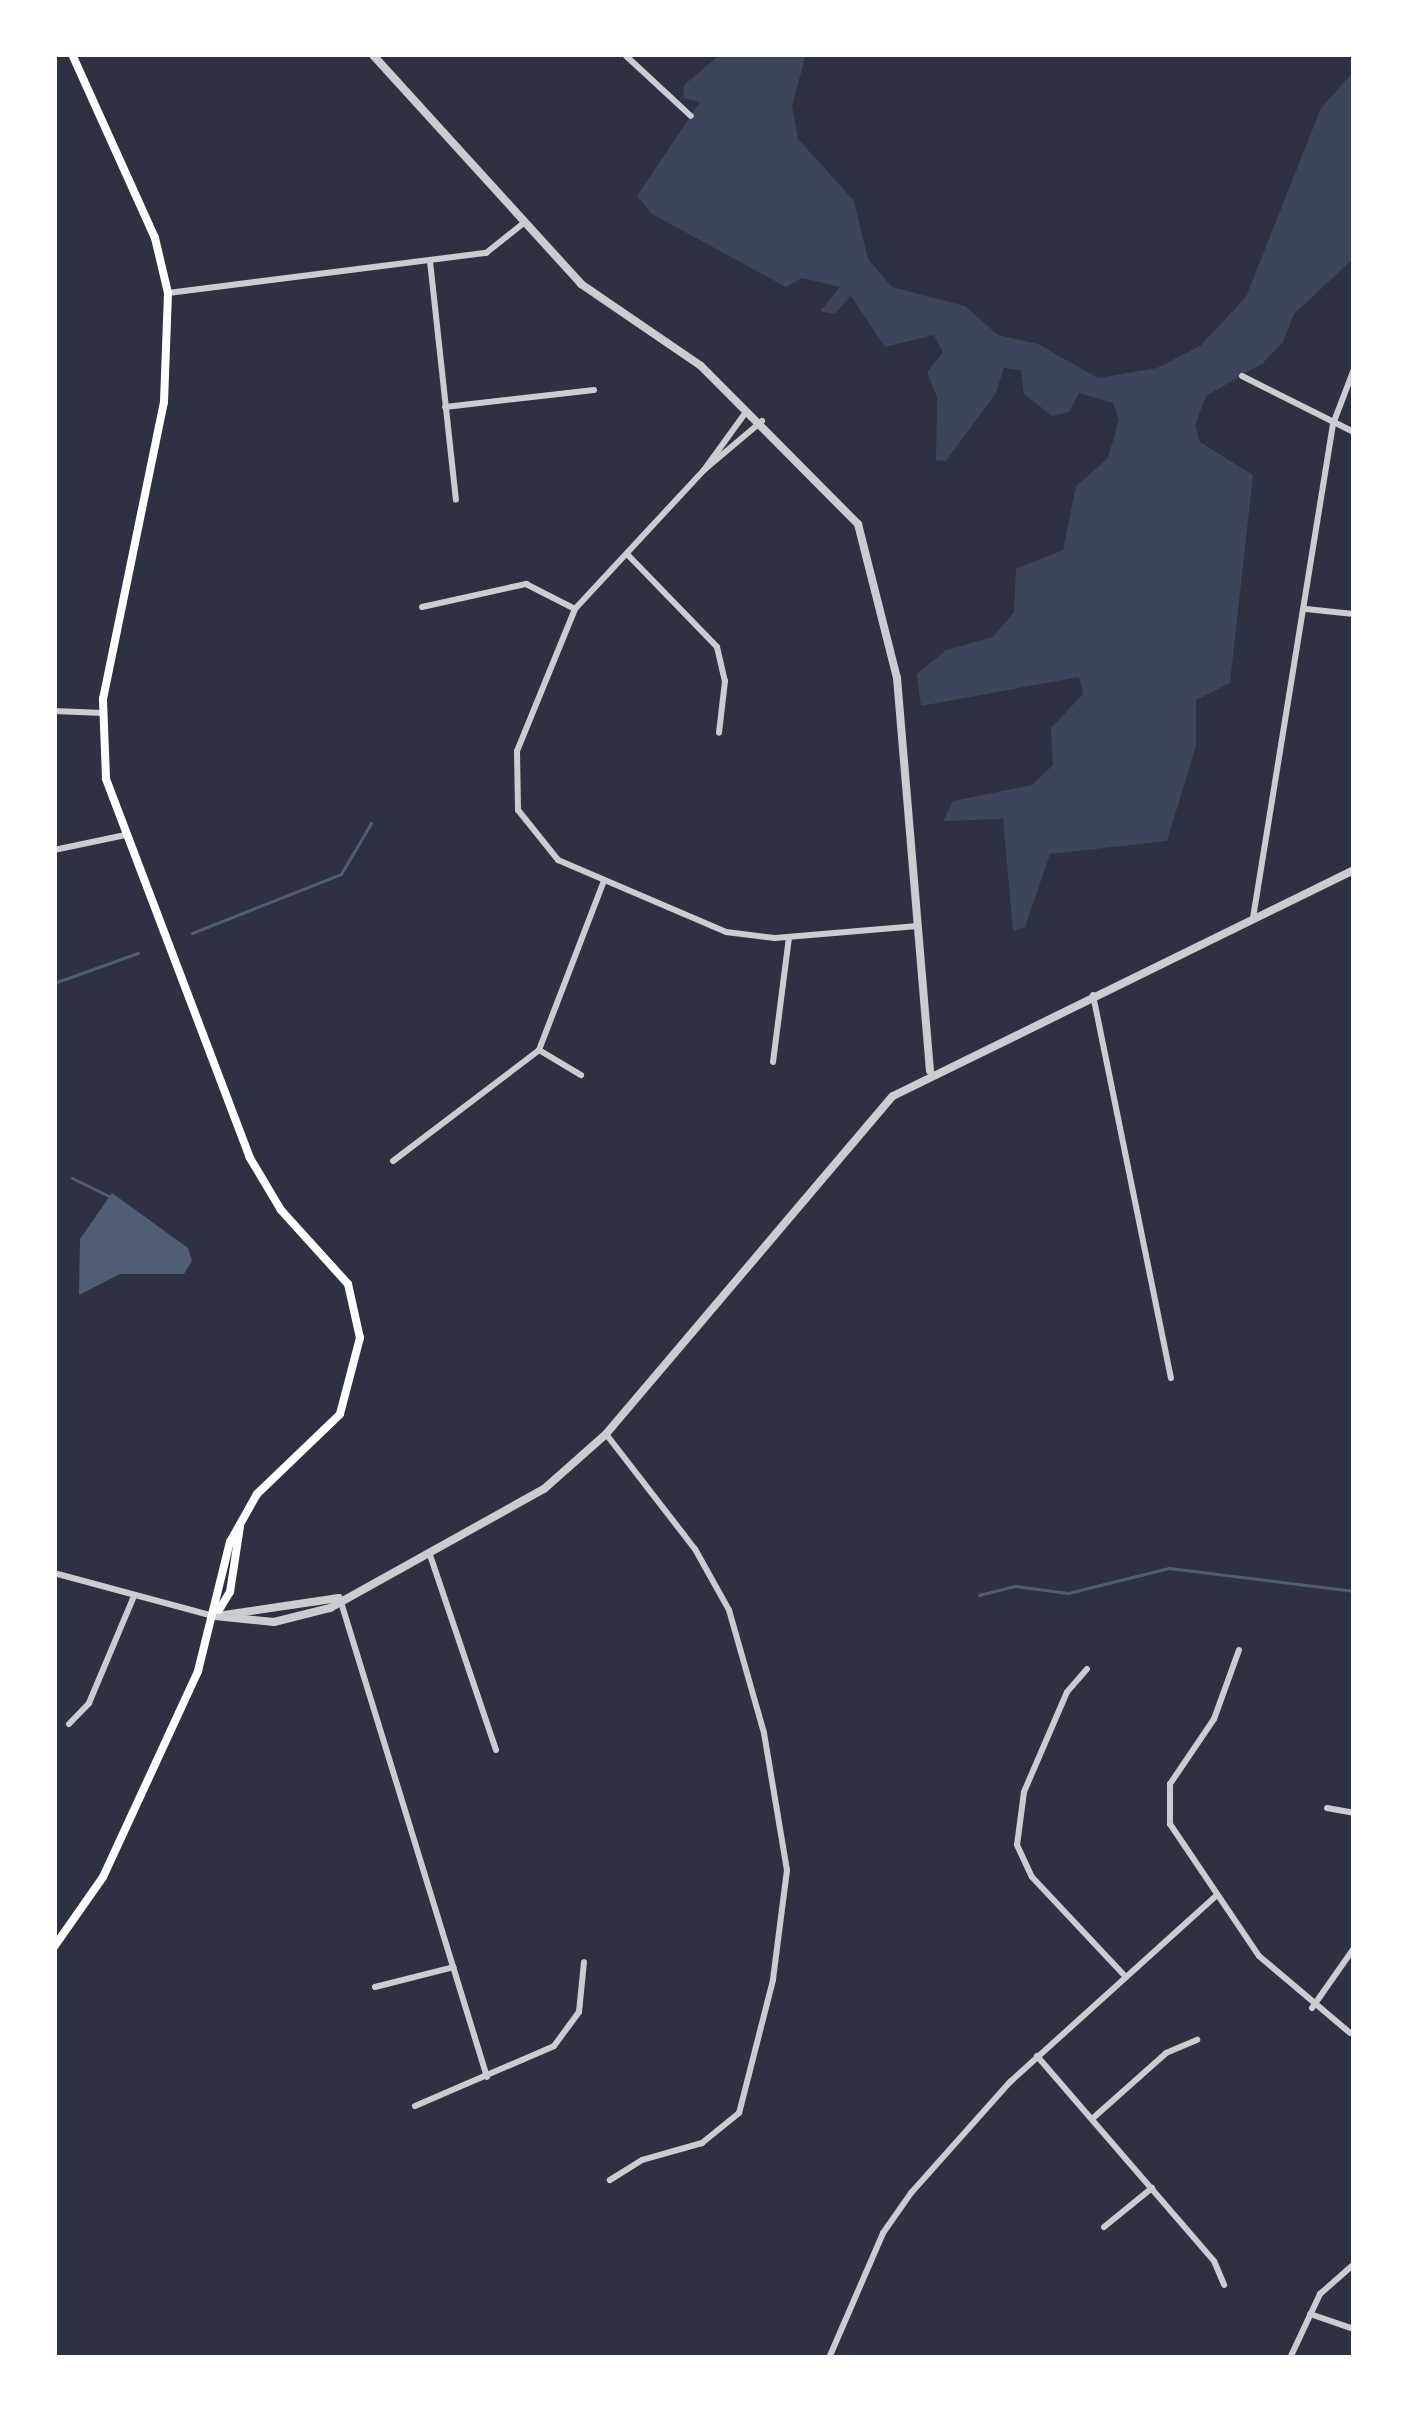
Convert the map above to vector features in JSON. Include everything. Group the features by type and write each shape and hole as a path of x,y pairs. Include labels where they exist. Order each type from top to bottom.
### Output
{"main road":[{"path":"54,1947 126,1830 215,1616 230,1592 240,1527 278,1468 340,1414 354,1385 360,1323 348,1284 281,1210 250,1158 106,778 103,713 164,402 168,293 154,238 72,54"}],"street":[{"path":"372,54 595,296 701,366 853,514 876,574 898,685 930,1071"},
{"path":"624,54 691,116"},
{"path":"168,293 494,250 525,222"},
{"path":"430,261 456,500"},
{"path":"1253,918 1333,424 1354,369"},
{"path":"1242,376 1354,432"},
{"path":"445,407 594,390"},
{"path":"748,410 704,470 575,609 517,751 514,795 546,851 726,932 789,937 917,926"},
{"path":"704,470 761,422"},
{"path":"627,554 717,647 725,681 719,733"},
{"path":"422,607 526,584 575,609"},
{"path":"1306,609 1354,614"},
{"path":"54,711 103,713"},
{"path":"54,850 125,835"},
{"path":"54,1573 215,1616 274,1622 340,1598 429,1552 544,1489 606,1434 849,1139 930,1071 1354,870"},
{"path":"393,1161 538,1050 604,881"},
{"path":"773,1062 789,937"},
{"path":"1093,995 1171,1378"},
{"path":"538,1050 580,1075"},
{"path":"606,1434 695,1550 729,1610 764,1733 787,1870 773,1980 740,2113 719,2134 642,2160 610,2180"},
{"path":"429,1552 496,1750"},
{"path":"69,1724 89,1703 134,1594"},
{"path":"340,1598 487,2077"},
{"path":"1239,1650 1214,1719 1167,1797 1174,1836 1215,1897 1312,2008 1350,2033"},
{"path":"1087,1670 1067,1692 1024,1792 1017,1845 1032,1877 1124,1975"},
{"path":"1327,1808 1354,1813"},
{"path":"829,2358 896,2212 1036,2056 1215,1897"},
{"path":"1312,2008 1354,1948"},
{"path":"415,2106 487,2077 565,2036 583,2001 584,1962"},
{"path":"375,1987 454,1967"},
{"path":"1092,2120 1166,2053 1197,2040"},
{"path":"1036,2056 1214,2261 1224,2285"},
{"path":"1103,2228 1152,2188"},
{"path":"1290,2358 1330,2282 1354,2264"},
{"path":"1310,2314 1354,2329"}],"shaded area":[{"path":"721,54 806,54 792,106 798,139 854,201 868,259 892,287 965,306 998,335 1038,344 1098,378 1157,368 1200,346 1246,297 1321,108 1354,71 1354,258 1294,314 1283,342 1263,363 1206,396 1195,425 1200,442 1253,475 1230,683 1196,700 1196,746 1167,841 1050,854 1025,927 1013,931 1003,819 943,821 953,801 1032,785 1053,765 1051,728 1083,694 1079,677 921,706 917,674 946,650 993,637 1014,612 1016,569 1063,550 1076,486 1108,458 1119,419 1113,403 1079,393 1069,412 1052,416 1024,394 1021,370 1004,368 996,393 946,461 936,460 937,397 927,372 943,353 934,335 885,347 851,296 834,314 820,311 840,287 802,278 786,287 652,214 637,196 700,102 683,98 684,85"},
{"path":"112,1193 188,1248 192,1261 184,1274 120,1274 79,1295 80,1239"}],"waterway":[{"path":"192,933 341,874 371,823"},
{"path":"54,983 138,953"},
{"path":"72,1178 111,1197"},
{"path":"979,1595 1015,1586 1068,1593 1169,1568 1354,1591"}]}
